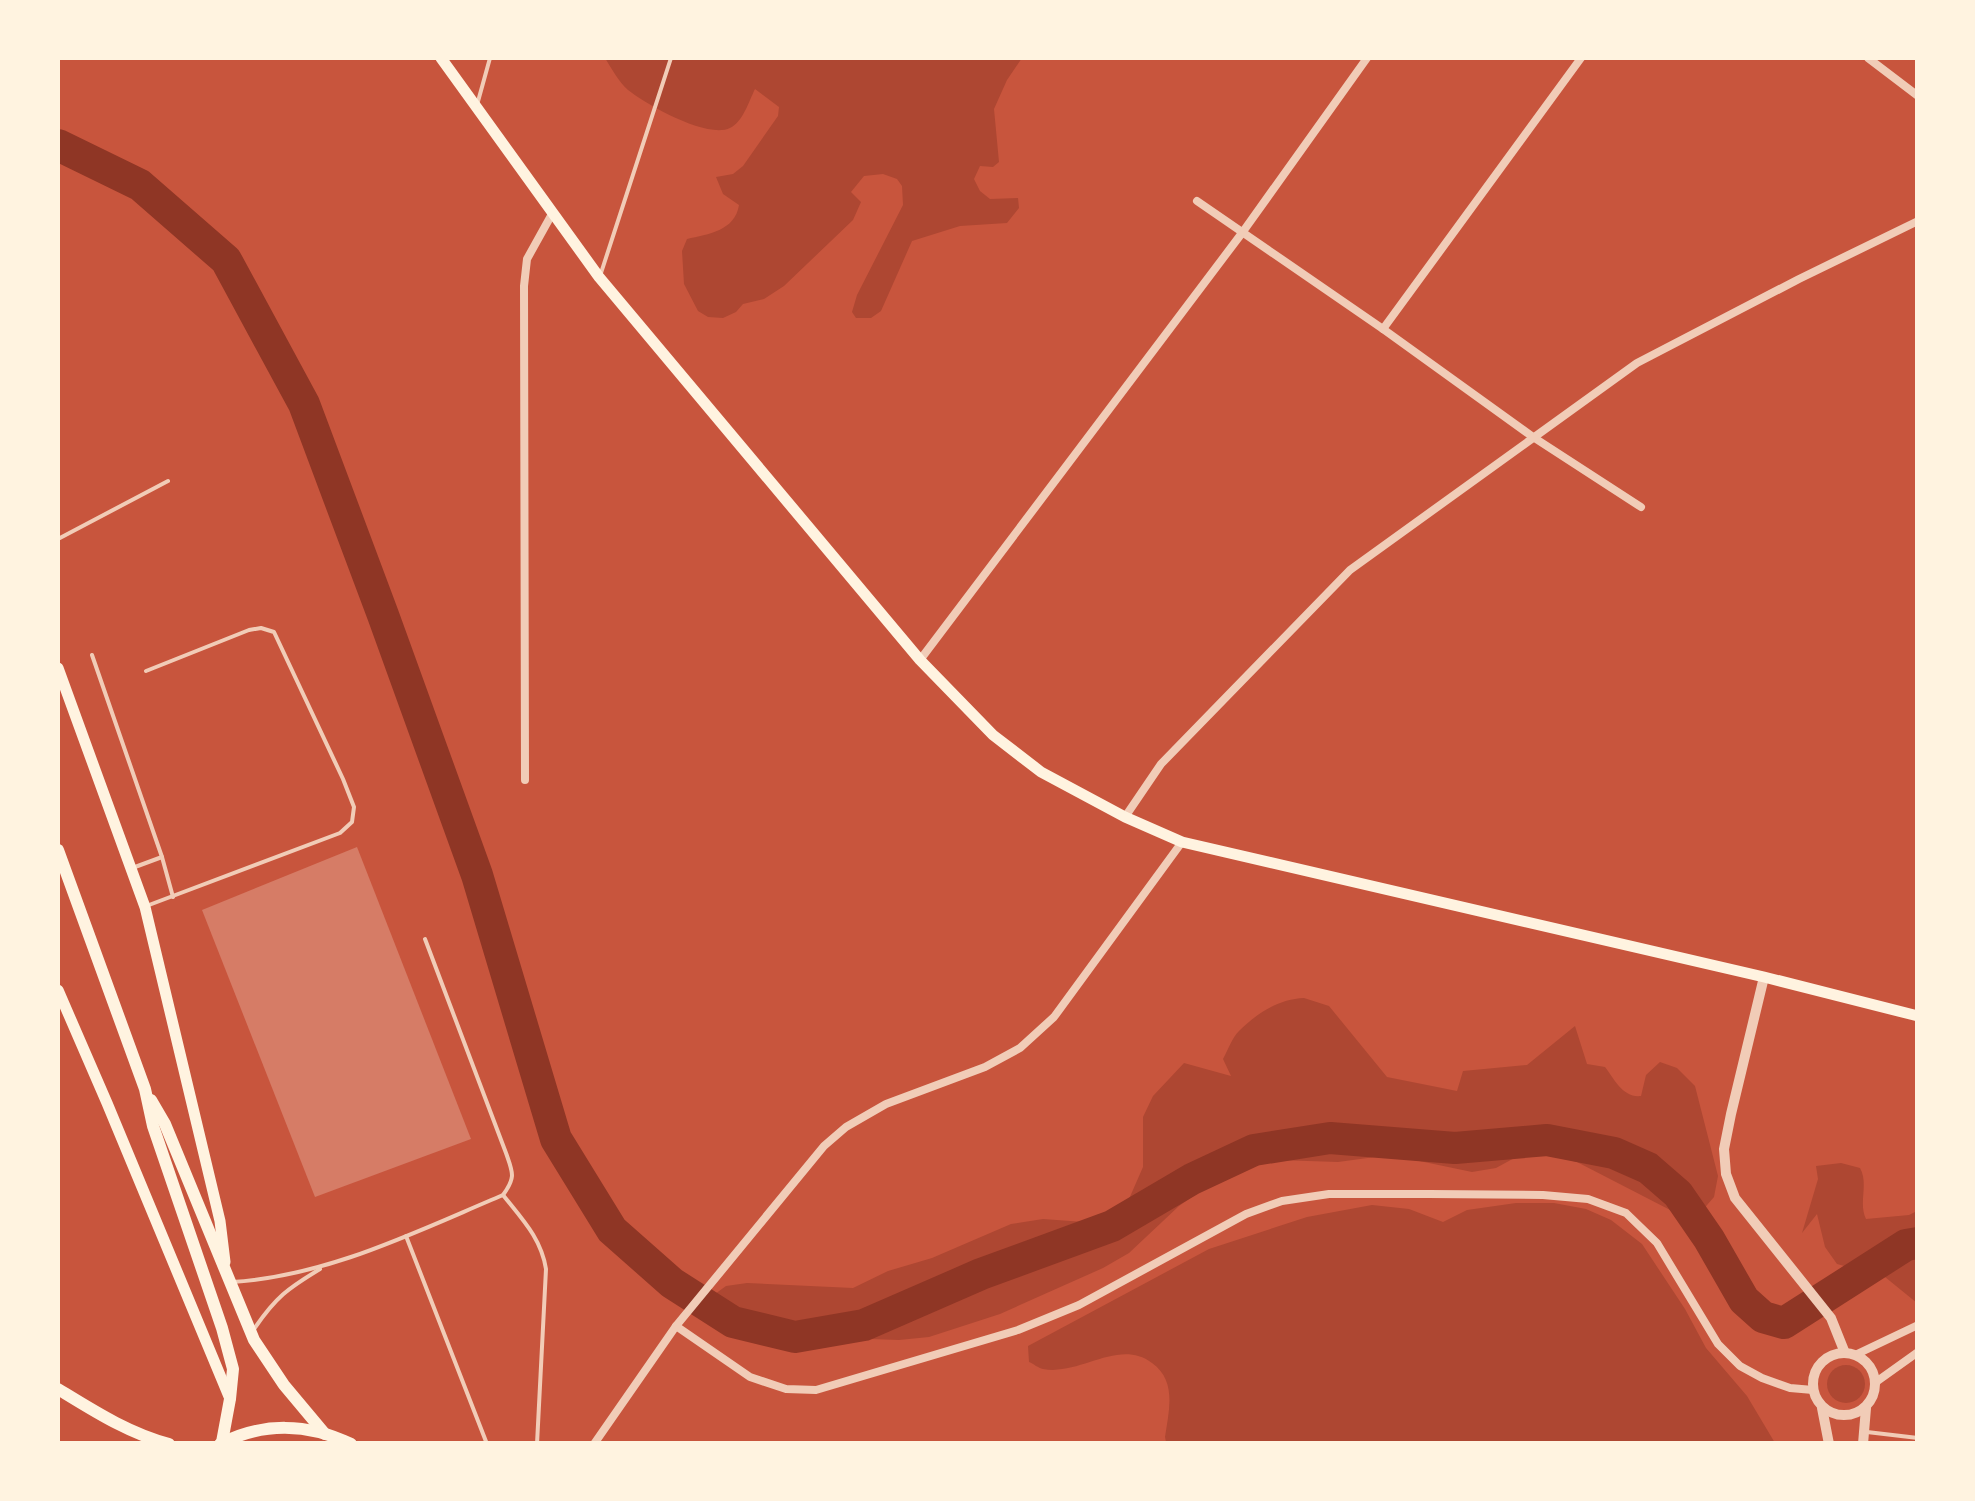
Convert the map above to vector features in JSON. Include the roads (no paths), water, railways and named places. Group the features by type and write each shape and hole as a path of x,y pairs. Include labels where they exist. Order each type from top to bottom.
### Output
{"main road":[{"path":"441,58 599,277 920,660 993,734 1041,772 1182,842 1918,1016"},
{"path":"58,668 144,907 220,1220 228,1276"},
{"path":"58,850 145,1089 153,1126 233,1368 221,1443"},
{"path":"58,990 230,1399"},
{"path":"145,1089 164,1124 251,1333 284,1386 324,1434"},
{"path":"58,1390 111,1421 169,1444"},
{"path":"221,1443 246,1432 297,1427 351,1444"}],"street":[{"path":"920,660 1242,233 1367,58"},
{"path":"1383,328 1581,58"},
{"path":"1868,58 1918,96"},
{"path":"1196,201 1641,507"},
{"path":"525,780 524,286 527,259 552,214"},
{"path":"1125,817 1161,764 1350,570 1637,363 1918,221"},
{"path":"594,1444 676,1326 824,1146 886,1104 985,1067 1020,1048 1054,1017 1182,842"},
{"path":"1764,977 1724,1149 1726,1174 1735,1198 1831,1318 1850,1354 1870,1365 1876,1382 1866,1408 1839,1416 1822,1406"},
{"path":"676,1326 750,1376 786,1389 816,1390 1018,1330 1064,1311 1246,1214 1282,1201 1329,1194 1543,1195 1588,1198 1626,1214 1656,1243 1718,1344 1740,1366 1790,1388 1813,1390"},
{"path":"1828,1444 1822,1406 1813,1390 1820,1364 1918,1325"},
{"path":"1876,1382 1918,1352"},
{"path":"1862,1437 1866,1408"}],"lane":[{"path":"477,105 490,58"},
{"path":"599,277 670,58"},
{"path":"58,539 168,481"},
{"path":"144,907 340,834 352,822 354,806 274,632 262,628 249,630 146,671"},
{"path":"92,656 173,898"},
{"path":"131,868 162,856"},
{"path":"228,1276 290,1276 324,1267 502,1195 512,1183 512,1172 425,939"},
{"path":"502,1195 534,1233 543,1251 546,1270 537,1444"},
{"path":"406,1236 487,1444"},
{"path":"251,1333 272,1302 324,1267"},
{"path":"1862,1437 1918,1438"}],"waterway":[{"path":"58,145 140,185 226,260 304,404 477,875 556,1139 612,1230 672,1283 733,1322 795,1337 864,1325 981,1274 1112,1226 1192,1179 1254,1150 1330,1138 1455,1148 1547,1140 1614,1153 1648,1168 1678,1194 1744,1300 1763,1317 1784,1323 1906,1245 1918,1243"}]}
